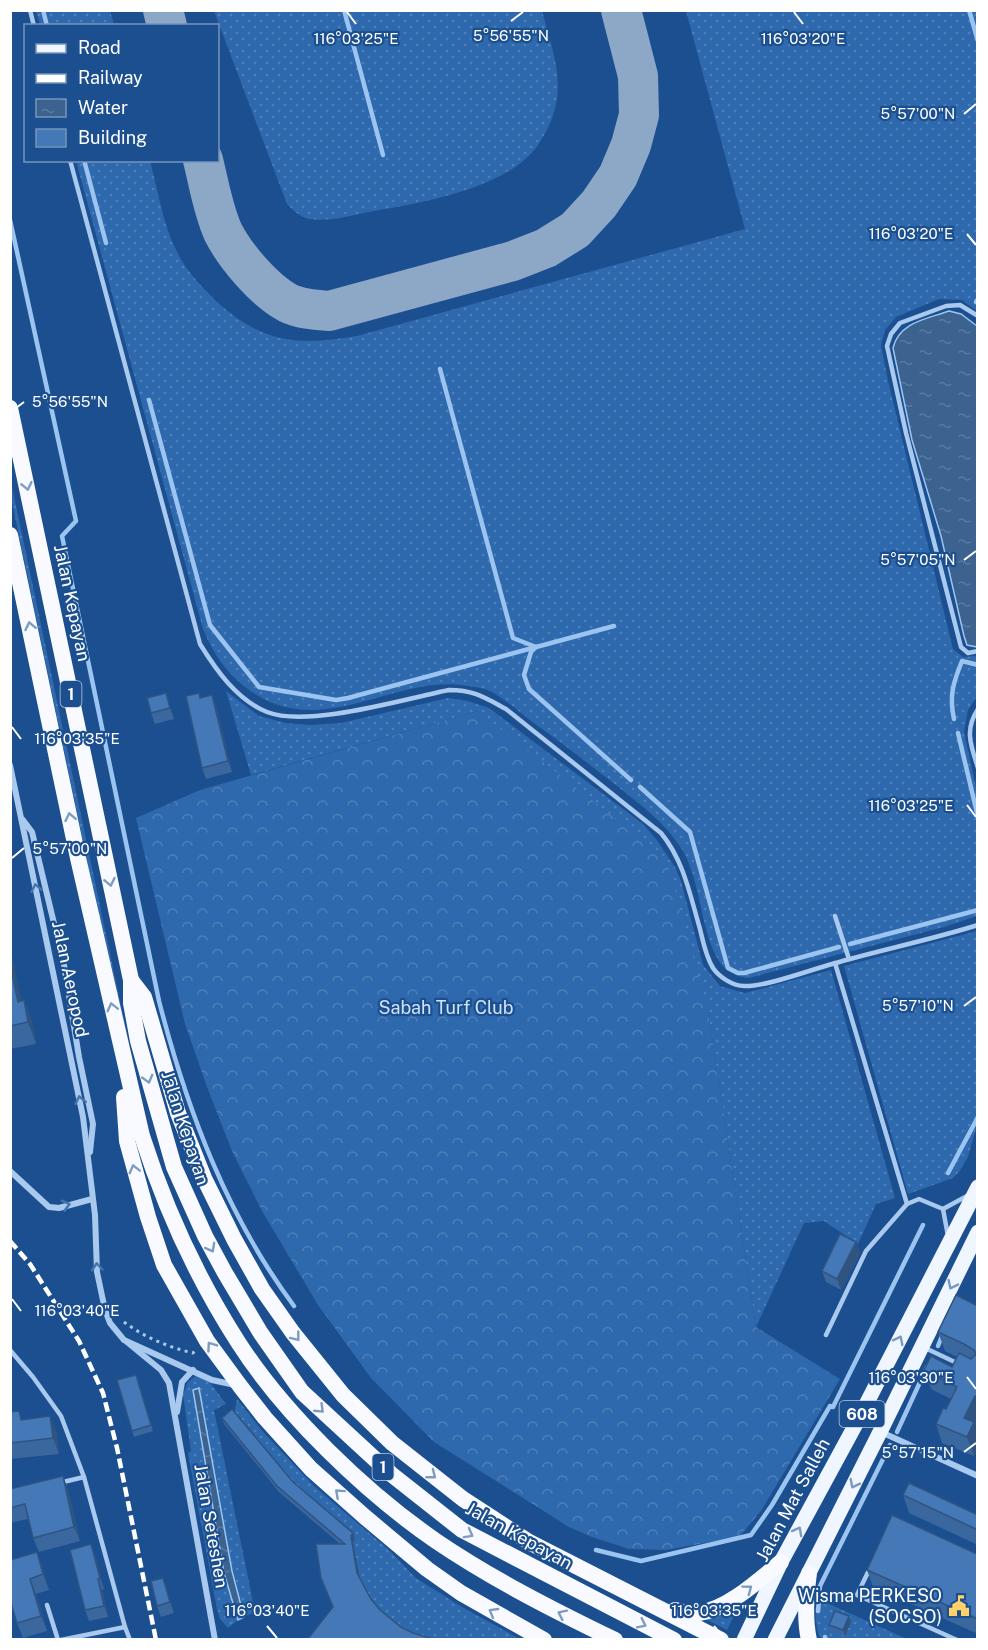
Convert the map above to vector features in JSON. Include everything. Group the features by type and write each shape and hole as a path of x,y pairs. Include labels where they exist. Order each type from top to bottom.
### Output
{"highway":[{"name":"Jalan Kepayan","path":"10,408 131,980 131,1003 138,1041 174,1167 205,1236 225,1273 281,1363 303,1392 391,1474 462,1530 674,1640"},
{"name":"1","path":"10,535 78,858 142,1136 154,1173 195,1265 239,1342 287,1405 339,1461 369,1488 435,1540 536,1601 615,1640"},
{"path":"131,980 144,997 178,1113 200,1167 234,1239 268,1298 343,1395 392,1443 463,1500 530,1542 721,1640"},
{"path":"120,1042 127,1141 148,1217 164,1265 207,1341 265,1418 311,1469 365,1518 427,1569 461,1593 544,1640"},
{"path":"654,1604 678,1611 699,1613 719,1606 743,1593 781,1562"},
{"path":"809,1573 806,1604 809,1640"}],"main road":[{"name":"Jalan Mat Salleh","path":"744,1640 781,1562 858,1422 977,1189"},
{"name":"608","path":"775,1640 978,1232"}],"street":[{"name":"Jalan Aeropod","path":"10,765 83,1117 95,1215 100,1290 110,1323 124,1340"},
{"path":"21,817 32,832 64,965 79,1058 93,1124 89,1167"},
{"path":"10,1171 49,1207 59,1208 92,1199"},
{"path":"124,1340 223,1384 240,1386"},
{"name":"Jalan Seteshen","path":"124,1340 161,1370 169,1383 215,1640"},
{"name":"Jalan Seteshen","path":"177,1418 182,1382 193,1370"},
{"path":"880,1432 978,1476"}],"lane":[{"path":"71,162 200,644 227,682 254,705 282,716 327,716 448,690 465,690 478,693 506,709 661,833 679,860 706,953 713,968 720,976 742,986 757,985 978,925"},
{"path":"978,316 960,305 946,306 900,323 891,334 887,346 906,433 960,647 968,653 978,651"},
{"path":"978,709 969,725 970,739 978,768"},
{"path":"835,916 849,959"},
{"path":"835,963 907,1204"},
{"path":"944,1209 977,1189"},
{"path":"826,1335 866,1251 907,1204 918,1199 944,1209"},
{"path":"944,1209 949,1241"},
{"path":"921,1347 969,1369"},
{"path":"10,1350 61,1416 84,1477 130,1640"},
{"path":"52,1484 84,1477"},
{"path":"871,1566 856,1595 957,1640"},
{"path":"47,1605 59,1640 125,1626"}],"path":[{"path":"121,1318 150,1338 178,1349 196,1352 197,1349 192,1341"}],"green space":[{"path":"36,11 110,11 114,24 40,24"},
{"path":"214,11 542,11 556,63 558,79 555,110 538,145 524,160 506,173 484,183 460,192 411,204 331,219 306,218 287,204"},
{"path":"686,11 977,11 977,311 962,300 939,299 896,317 885,330 881,346 953,649 963,657 977,656 977,696 968,710 964,732 977,792 977,916 944,927 749,978 732,973 719,961 708,937 690,865 678,843 654,816 496,695 476,687 441,685 414,688 333,708 306,710 279,705 252,692 229,672 217,656 203,629 76,162 150,162 172,242 195,279 217,302 250,326 282,338 298,340 316,341 357,336 745,229"},
{"path":"10,477 129,1044 106,951 11,498"},
{"path":"226,691 259,716 286,723 310,725 341,723 448,698 468,701 489,708 643,824 656,839 675,867 681,881 703,965 720,986 745,993 831,970 895,1198 876,1204 858,1244 824,1221 804,1223 756,1327 708,1011 478,711 251,775"},
{"name":"Sabah Turf Club","path":"478,711 666,858 708,1011 756,1327 840,1379 761,1511 739,1537 665,1550 629,1549 569,1527 434,1442 371,1378 318,1305 262,1211 232,1151 185,1024 136,818 200,790"},
{"path":"977,931 977,1125 968,1157 953,1178 908,1194 844,966"},
{"path":"197,1375 205,1376 226,1404 214,1410 255,1612 244,1617 232,1571 199,1388 193,1390 224,1573 238,1620 228,1628 220,1619 217,1609 188,1453 191,1451 183,1394 188,1382"},
{"path":"237,1399 264,1433 314,1486 389,1550 416,1578 520,1639 416,1639 373,1605 360,1579 354,1550 295,1488 234,1415"},
{"path":"751,1582 727,1630 692,1612"},
{"path":"818,1599 907,1639 821,1639 816,1620"}],"water":[{"path":"949,311 961,314 977,326 977,647 967,645 964,636 941,536 912,440 893,348 901,332 908,327 923,319"},
{"path":"199,1388 232,1571 244,1617 238,1620 224,1573 193,1390"}],"building":[{"path":"166,693 170,708 151,713 147,698"},
{"path":"199,693 200,698 212,695 228,761 202,768 186,696"},
{"path":"10,965 18,1002 24,1000 28,1022 10,1026"},
{"path":"840,1234 856,1242 837,1279 822,1271"},
{"path":"956,1295 978,1306 978,1398 975,1396 964,1418 974,1422 967,1437 936,1424 943,1408 946,1409 957,1387 924,1370 931,1356 952,1367 959,1353 971,1359 976,1354 964,1344 938,1332"},
{"path":"136,1375 151,1425 132,1431 117,1380"},
{"path":"232,1409 293,1482 353,1533 351,1536 357,1573 371,1599 380,1610 401,1627 436,1640 307,1640 333,1607 321,1578 316,1544 345,1544 277,1486 222,1418"},
{"path":"19,1411 21,1420 50,1416 53,1438 10,1443 10,1412"},
{"path":"63,1476 74,1527 33,1538 25,1504 10,1508 10,1489"},
{"path":"909,1483 978,1515 978,1530 903,1495"},
{"name":"Wisma PERKESO (SOCSO)","path":"892,1515 977,1554 978,1552 978,1619 867,1570"},
{"path":"91,1544 100,1578 98,1579 104,1606 85,1610 70,1550"},
{"path":"37,1552 43,1574 30,1579 41,1616 17,1623 10,1600 10,1560"},
{"path":"163,1578 170,1602 157,1606 151,1581"},
{"path":"835,1611 849,1616 843,1630 829,1625"}],"waterway":[{"path":"43,10 46,24"},
{"path":"344,10 383,155"},
{"path":"969,10 978,41"},
{"path":"85,162 106,243"},
{"path":"10,220 76,521 62,536 159,1001 182,1082 212,1161 249,1236 270,1272 294,1306"},
{"path":"440,369 513,638 536,647 531,652 524,675 529,689 631,780"},
{"path":"149,400 210,625 259,687 336,700 348,698 614,626"},
{"path":"954,719 953,690 962,661 978,665"},
{"path":"958,733 978,817"},
{"path":"640,787 690,832 728,968 744,973 839,947"},
{"path":"850,944 978,910"},
{"path":"948,1173 978,1117"},
{"path":"596,1550 641,1561 751,1535 772,1505 830,1406 833,1407 923,1225"},
{"path":"938,1346 942,1336"},
{"path":"897,1432 927,1367"},
{"path":"818,1611 820,1586 890,1445"}],"taxiway":[{"path":"163,10 166,24"},
{"path":"203,162 216,215 228,241 243,262 269,290 293,305 329,311 513,261 546,248 575,230 599,204 618,176 631,145 639,115 638,76 621,10"}],"railway":[{"path":"10,1241 30,1264 79,1341 103,1393 117,1448 156,1640"}],"place":[{"name":"Wisma PERKESO (SOCSO)","path":"959,1606"}]}
